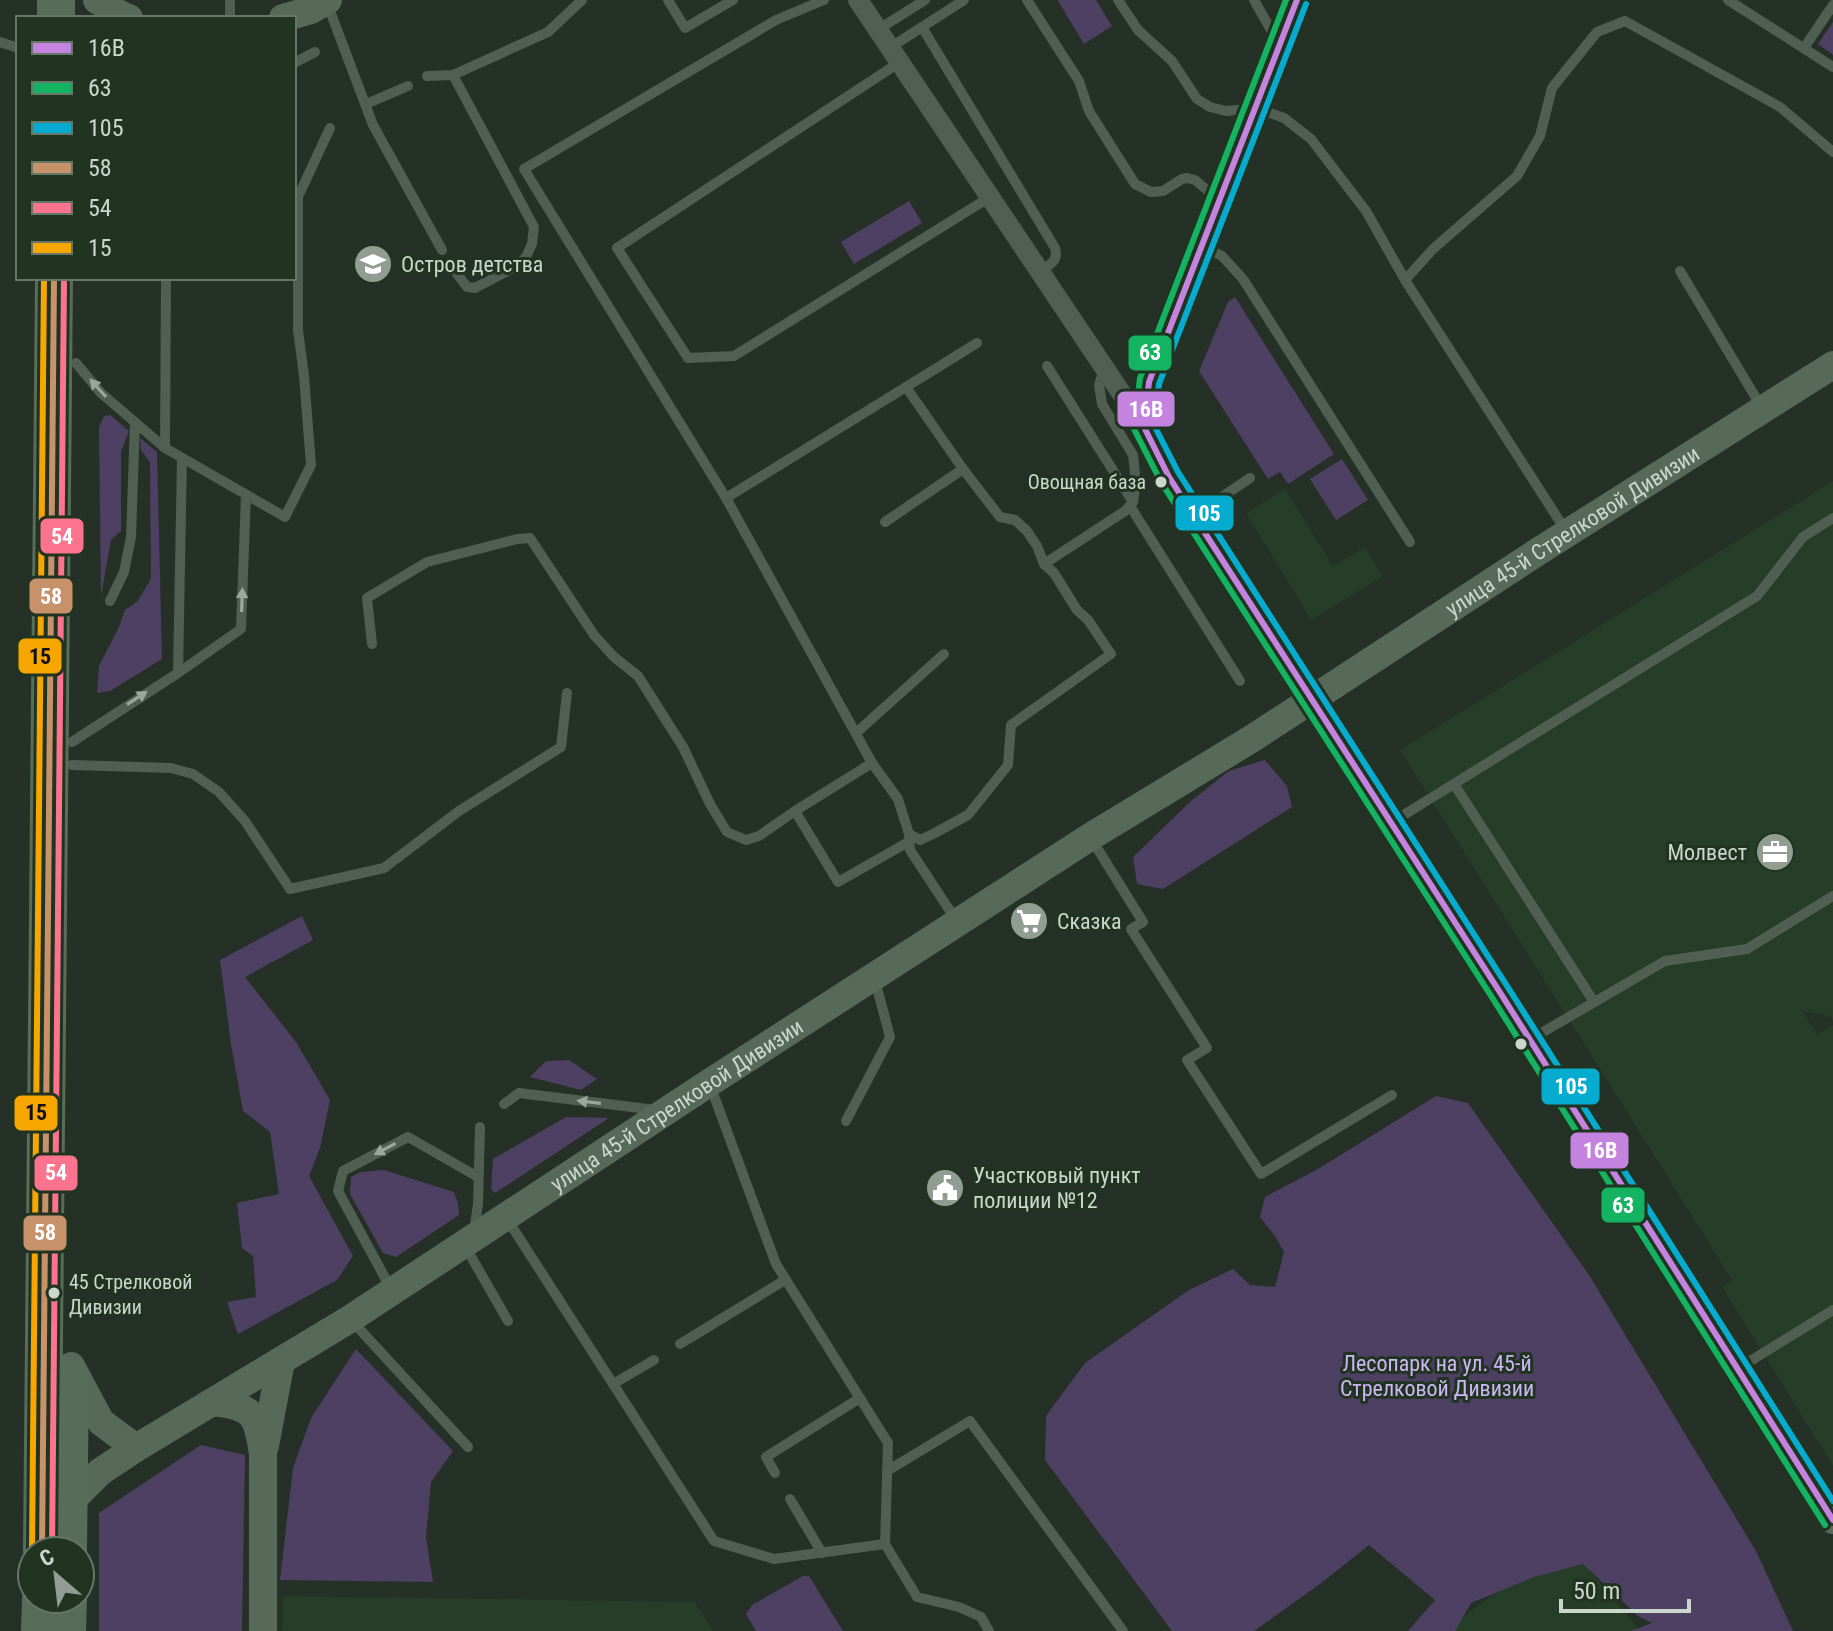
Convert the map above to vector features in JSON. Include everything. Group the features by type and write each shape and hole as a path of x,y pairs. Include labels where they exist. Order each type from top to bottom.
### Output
{"highway":[{"path":"54,280 56,1502 64,1535"},
{"path":"47,1535 56,1502 71,1366 77,280"}],"main road":[{"path":"97,0 123,16"},
{"path":"290,16 311,10 327,0"},
{"path":"1297,0 1149,382 1144,427 1163,468 1833,1520"},
{"name":"улица 45-й Стрелковой Дивизии","path":"56,1502 136,1448 393,1292 1090,837 1253,738 1567,533 1833,365"},
{"path":"263,1455 281,1361"},
{"path":"71,1366 101,1422 136,1448"},
{"path":"213,1402 234,1404 252,1414 260,1428 263,1455 263,1631"}],"street":[{"path":"858,0 1144,427"}],"lane":[{"path":"327,0 373,125 442,250"},
{"path":"427,76 453,75 548,32 582,0"},
{"path":"668,0 685,28 733,0"},
{"path":"824,0 776,20 524,169 726,498 872,763 898,799 910,850 958,923"},
{"path":"879,29 925,0"},
{"path":"964,0 922,27 896,54 617,248 688,358 734,356 990,196"},
{"path":"1027,0 1079,81 1089,111 1135,184 1151,192 1163,191 1187,178 1195,180 1220,200"},
{"path":"1118,0 1138,30 1172,61 1197,99 1218,110 1256,108 1284,118 1311,139 1366,211 1405,280 1567,533"},
{"path":"1254,0 1271,30 1283,38"},
{"path":"1728,0 1833,67"},
{"path":"1804,48 1833,5"},
{"path":"1405,280 1433,249 1517,176 1540,136 1552,88 1597,32 1625,21 1780,107 1833,152"},
{"path":"922,27 1055,248 1057,254 1054,262 1040,271"},
{"path":"296,62 315,52"},
{"path":"451,266 467,287 475,288 517,266 526,257 532,244 534,227 453,75"},
{"path":"366,104 408,86"},
{"path":"76,363 101,393 165,448 285,517 311,465 298,330 296,196 330,128"},
{"path":"1202,246 1222,256 1243,279 1410,542"},
{"path":"1680,271 1763,410"},
{"path":"165,448 166,280"},
{"path":"726,498 977,343"},
{"path":"1047,366 1240,681"},
{"path":"1044,564 1132,504 1136,483 1133,455 1102,404 1099,385 1105,368"},
{"path":"795,811 838,882 909,838 920,840 968,815 1008,765 1011,725 1111,654 1088,620 1077,610 1054,573 1044,564 1027,531 1015,520 1000,517 906,387"},
{"path":"110,601 124,572 131,537 135,422"},
{"path":"178,673 182,458"},
{"path":"885,522 963,469"},
{"path":"1194,517 1250,478"},
{"path":"72,753 241,629 246,495"},
{"path":"1391,823 1757,596 1803,537 1833,518"},
{"path":"372,644 367,598 427,562 530,538 594,635 614,657 638,676 683,747 727,832 746,840 759,836 872,763"},
{"path":"856,733 944,654"},
{"path":"72,753 193,774 219,792 245,821 290,889 384,868 459,811 561,747 567,693"},
{"path":"1454,784 1594,1002"},
{"path":"1090,837 1143,922 1131,929 1207,1048 1187,1060 1261,1174 1392,1095"},
{"path":"1530,1040 1665,961 1747,949 1833,896"},
{"path":"846,1121 890,1037 874,977"},
{"path":"709,1083 776,1264 888,1443 885,1544 917,1597 959,1607 981,1617 989,1631"},
{"path":"504,1104 519,1093 666,1112"},
{"path":"480,1127 478,1204 468,1242 508,1321"},
{"path":"393,1292 338,1191 343,1171 408,1137 478,1177"},
{"path":"506,1217 714,1541 774,1559 885,1544"},
{"path":"680,1344 785,1280"},
{"path":"1738,1369 1833,1310"},
{"path":"350,1319 468,1447"},
{"path":"613,1384 654,1360"},
{"path":"775,1473 766,1457 860,1398"},
{"path":"887,1471 970,1421 1123,1631"},
{"path":"790,1499 822,1553"}],"shaded area":[{"path":"1833,481 1833,1021 1829,1016 1802,1011 1817,1034 1833,1026 1833,1466 1722,1287 1732,1280 1400,750"},
{"path":"1285,489 1333,566 1365,547 1383,576 1311,620 1246,513"},
{"path":"1566,1542 1641,1631 1443,1631"},
{"path":"283,1596 695,1602 713,1631 282,1631"}],"green space":[{"path":"1059,0 1096,0 1112,26 1084,44"},
{"path":"1833,22 1833,55 1818,44"},
{"path":"909,201 922,223 854,264 841,242"},
{"path":"1235,297 1334,454 1288,484 1280,472 1268,479 1199,371 1228,302"},
{"path":"110,415 129,431 121,452 121,531 111,540 101,596 99,427 104,416"},
{"path":"140,438 157,452 162,659 110,691 97,693 99,666 125,610 137,602 151,579 150,462 141,450"},
{"path":"1342,459 1368,500 1336,520 1310,479"},
{"path":"1265,760 1287,786 1292,807 1163,889 1137,884 1133,857 1191,801 1229,771"},
{"path":"302,916 313,940 245,977 296,1042 330,1100 320,1148 309,1176 353,1256 337,1280 238,1334 227,1302 256,1297 253,1256 242,1248 237,1203 279,1194 270,1132 243,1111 220,960"},
{"path":"569,1060 597,1079 581,1090 530,1077 546,1061"},
{"name":"Лесопарк на ул. 45-й Стрелковой Дивизии","path":"1436,1096 1468,1103 1589,1275 1756,1551 1793,1631 1631,1631 1652,1623 1638,1616 1583,1564 1534,1577 1471,1603 1455,1631 1408,1631 1435,1600 1369,1545 1254,1631 1172,1631 1045,1460 1046,1416 1085,1363 1189,1290 1233,1269 1250,1285 1275,1287 1284,1252 1260,1217 1265,1197 1318,1169"},
{"path":"566,1117 609,1118 495,1193 491,1189 493,1159"},
{"path":"384,1170 454,1192 458,1203 459,1215 396,1257 383,1253 350,1194 351,1177 361,1172"},
{"path":"356,1349 453,1451 431,1482 426,1537 433,1582 280,1580 293,1468 311,1418"},
{"path":"201,1445 245,1455 242,1631 99,1631 99,1513"},
{"path":"803,1576 809,1576 843,1631 756,1631 746,1614 752,1605"}],"transit line":[{"name":"63","path":"1286,0 1140,378 1134,429 1161,482 1493,999 1825,1525"},
{"name":"16В","path":"1297,0 1149,382 1144,427 1169,477 1501,994 1833,1520"},
{"name":"105","path":"1306,4 1159,384 1154,425 1178,472 1833,1501"},
{"name":"15","path":"32,1535 44,280"},
{"name":"58","path":"42,1535 54,280"},
{"name":"54","path":"52,1535 64,280"}],"place":[{"name":"Остров детства","path":"373,264"},
{"name":"Овощная база","path":"1161,482"},
{"name":"Молвест","path":"1775,852"},
{"name":"Сказка","path":"1029,921"},
{"name":"Участковый пункт полиции №12","path":"945,1188"},
{"name":"45 Стрелковой Дивизии","path":"54,1293"}]}
